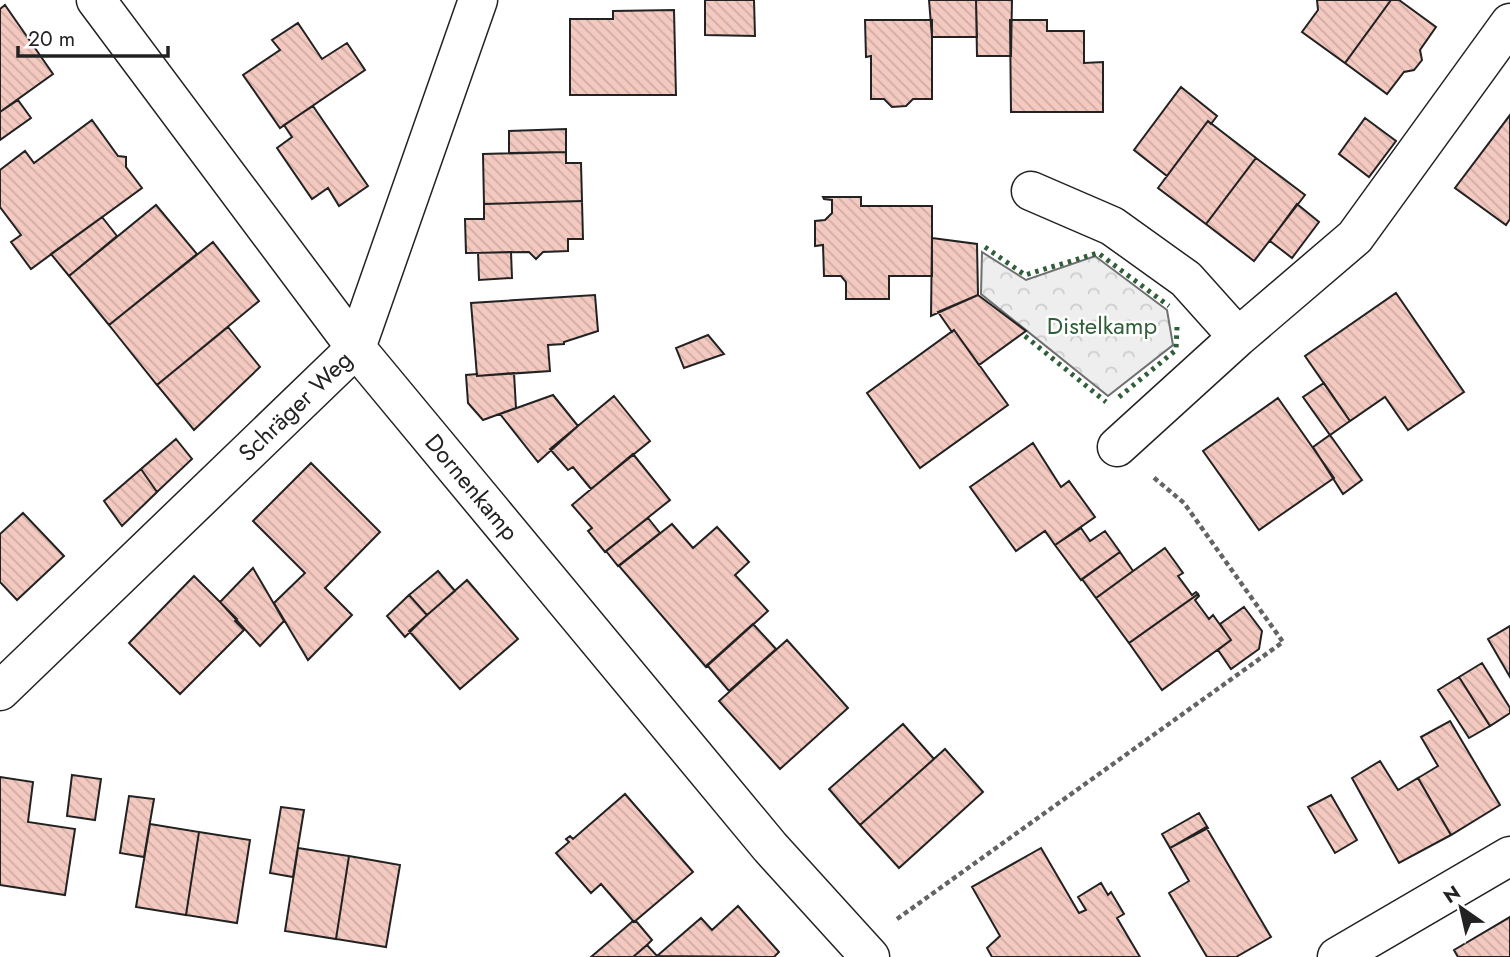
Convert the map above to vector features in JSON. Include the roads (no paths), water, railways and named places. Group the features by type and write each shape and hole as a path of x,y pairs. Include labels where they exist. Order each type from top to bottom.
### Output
{"street":[{"name":"Dornenkamp","path":"96,0 356,348 770,847 864,951"},
{"name":"Schräger Weg","path":"0,691 356,348 478,0"},
{"path":"1494,0 1510,11"},
{"path":"1117,447 1238,337 1355,237 1510,23"},
{"path":"1031,191 1112,226 1186,279 1238,337"},
{"path":"1338,957 1510,856"}],"park label":[{"name":"Distelkamp","path":"1102,325"}]}
